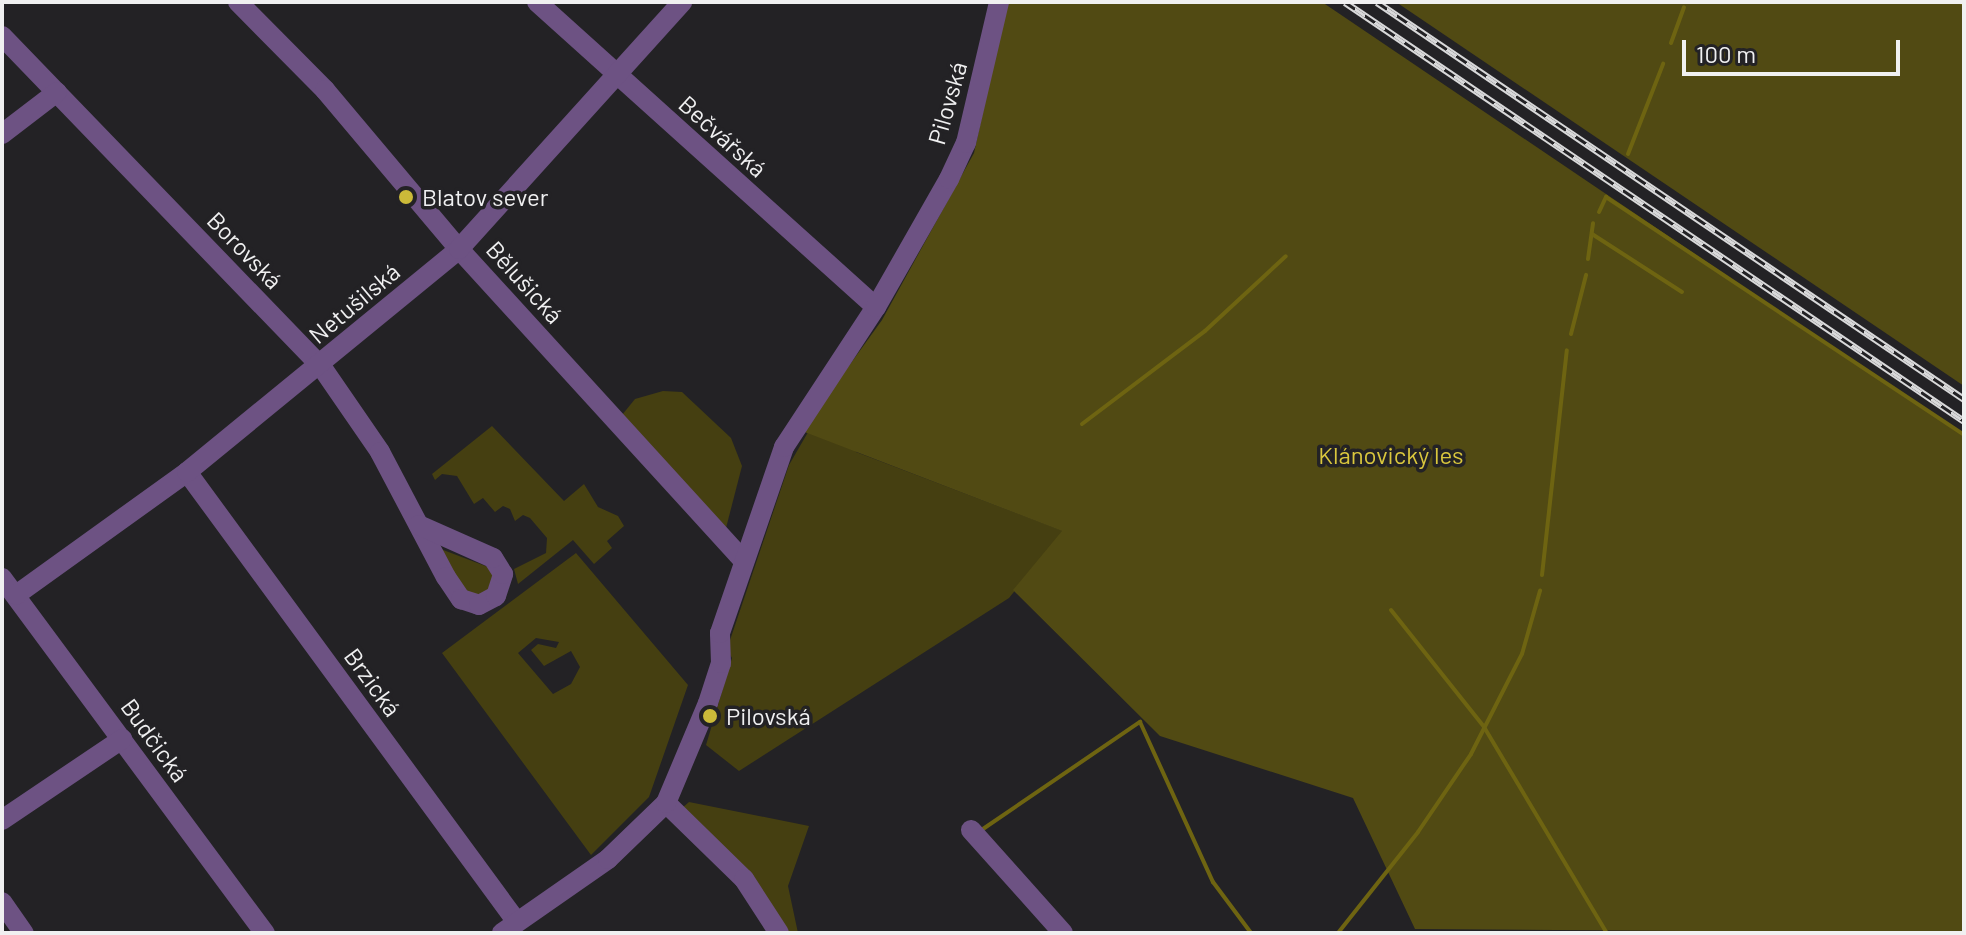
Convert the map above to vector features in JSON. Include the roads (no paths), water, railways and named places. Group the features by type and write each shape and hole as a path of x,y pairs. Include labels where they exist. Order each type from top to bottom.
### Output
{"street":[{"name":"Bělušická","path":"238,2 325,90 459,249 743,560"},
{"name":"Bečvářská","path":"537,2 876,307"},
{"name":"Netušilská","path":"16,595 187,472 321,366 459,249 682,2"},
{"name":"Pilovská","path":"510,928 608,859 666,803 708,703 721,663 720,633 784,447 876,307 966,143 999,2"},
{"name":"Borovská","path":"2,36 321,366 380,452 419,525"},
{"path":"2,134 57,92"},
{"name":"Brzická","path":"187,472 510,928"},
{"name":"Budčická","path":"2,578 265,933"},
{"path":"2,820 122,739"},
{"path":"666,803 744,879 779,933"},
{"path":"971,830 1063,933"},
{"path":"2,902 24,933"}],"waterway":[{"path":"1960,2 1964,4"},
{"path":"1671,43 1684,7"},
{"path":"1628,154 1663,64"},
{"path":"1599,212 1606,197 1964,435"},
{"path":"1588,259 1593,223"},
{"path":"1592,234 1682,292"},
{"path":"1082,424 1205,331 1286,256"},
{"path":"1571,334 1586,275"},
{"path":"1542,575 1567,350"},
{"path":"1338,933 1418,832 1471,754 1522,654 1540,591"},
{"path":"1391,610 1484,727 1607,933"},
{"path":"980,831 1140,722 1213,882 1251,933"}],"railway":[{"path":"1345,2 1964,421"},
{"path":"1377,2 1964,399"}],"place":[{"name":"Blatov sever","path":"406,197"},
{"name":"Pilovská","path":"710,716"}],"park label":[{"name":"Klánovický les","path":"1391,455"}]}
